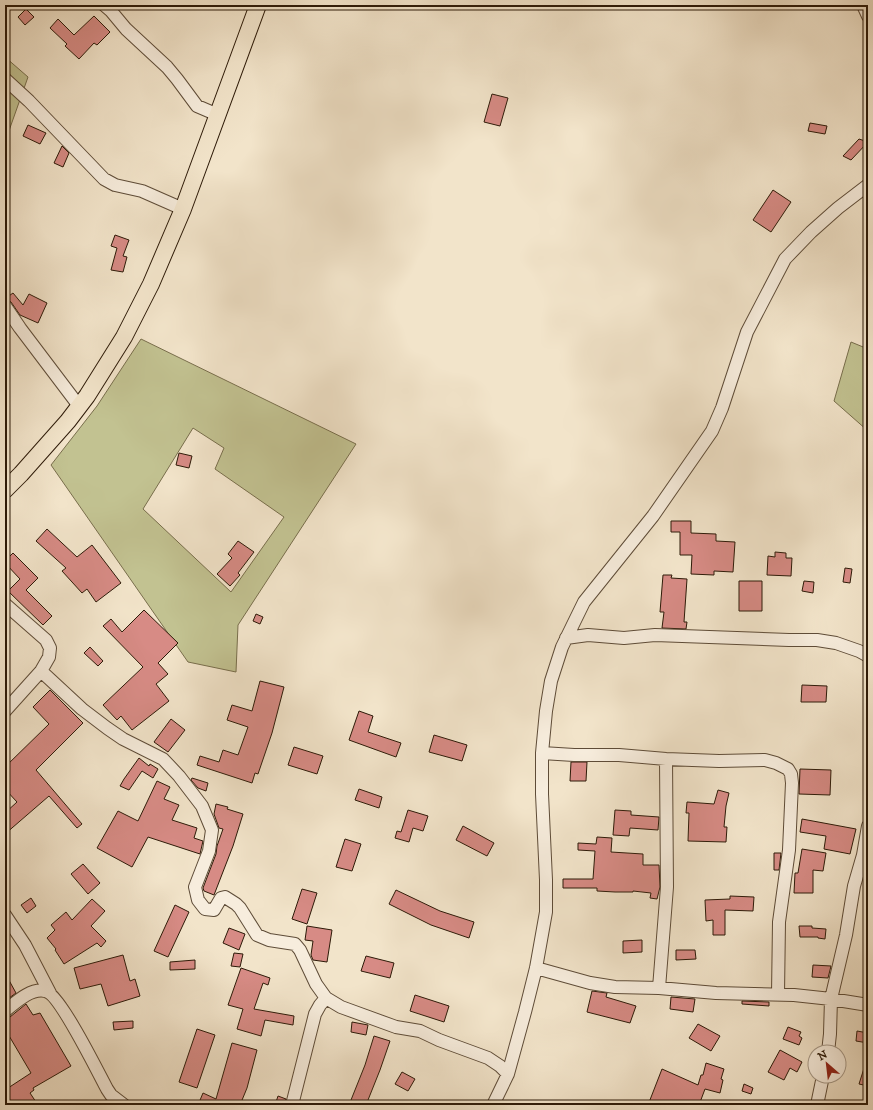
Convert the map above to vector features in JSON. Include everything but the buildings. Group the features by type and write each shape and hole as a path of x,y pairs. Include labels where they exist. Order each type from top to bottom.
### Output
{"main road":[{"path":"5,490 68,421 87,396 131,324 152,284 183,209 258,5"}],"street":[{"path":"104,5 126,29 167,67 197,106 218,115"},
{"path":"863,5 868,16"},
{"path":"5,79 30,101 104,179 115,185 142,191 183,209"},
{"path":"493,1105 508,1074 536,968 546,912 542,753 546,710 551,680 562,647 584,602 654,516 712,431 722,408 746,332 785,259 811,232 838,208 868,185"},
{"path":"5,306 79,406"},
{"path":"5,604 46,640 50,648 49,657 41,671 5,711"},
{"path":"566,638 588,635 624,638 655,635 817,640 836,643 859,651 868,656"},
{"path":"41,671 96,720 123,738 163,760 179,776 202,806 212,830 209,851 195,887 198,900 204,909 214,910 221,898 225,897 240,908 257,935 269,940 294,944 300,950 316,984 326,998 341,1007 396,1027 420,1031 488,1058 500,1066 508,1074"},
{"path":"542,753 618,755 719,761 765,760 784,766 788,769 791,774 792,783 789,850 779,922 778,994"},
{"path":"659,988 667,887 666,759"},
{"path":"829,1044 831,999 846,935 854,886 863,875 863,855 868,826"},
{"path":"5,915 26,945 50,993 70,1020 107,1089 111,1095 124,1105"},
{"path":"536,968 590,983 615,987 659,988 716,994 794,995 868,1004"},
{"path":"5,1011 22,997 34,992 43,990 50,993"},
{"path":"292,1105 315,1014 326,998"},
{"path":"817,1105 822,1084"}],"green space":[{"path":"5,57 28,77 5,142"},
{"path":"141,339 356,444 238,625 236,672 188,662 51,465 97,406","holes":["193,428 224,448 215,469 284,517 231,592 143,509"]},
{"path":"851,342 868,349 868,431 834,401"}]}
